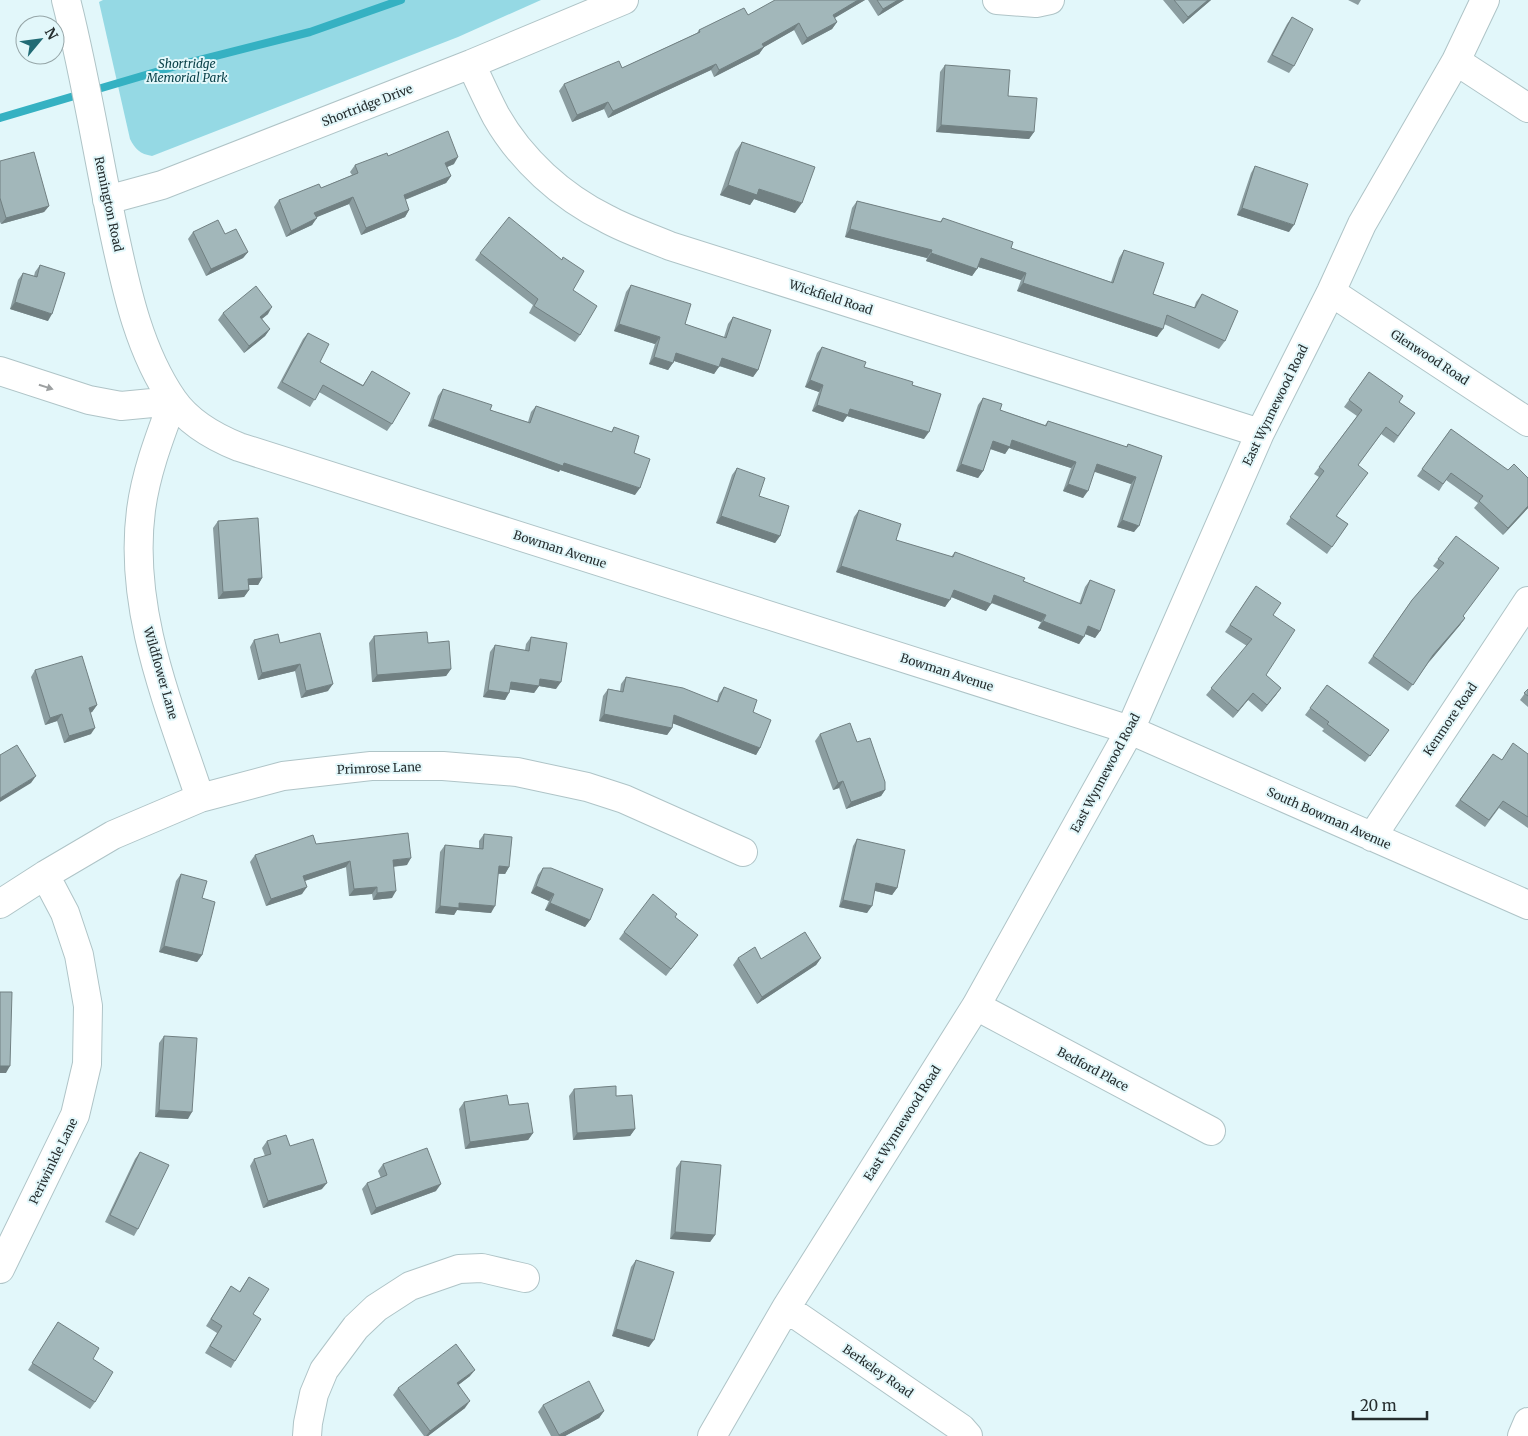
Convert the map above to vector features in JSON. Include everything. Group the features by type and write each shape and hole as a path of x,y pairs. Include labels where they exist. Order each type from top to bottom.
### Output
{"street":[{"name":"Remington Road","path":"66,0 124,277 139,330 154,367 173,401"},
{"name":"Shortridge Drive","path":"107,200 162,185 471,64 624,0"},
{"path":"997,0 1036,3 1050,0"},
{"name":"East Wynnewood Road","path":"712,1436 786,1308 976,1006 1130,730 1260,433 1331,292 1362,224 1456,61 1485,0"},
{"path":"1456,61 1528,108"},
{"name":"Wickfield Road","path":"471,64 496,116 522,153 546,178 561,190 575,201 606,219 680,249 1260,433"},
{"name":"Glenwood Road","path":"1331,292 1528,422"},
{"path":"0,371 89,400 121,406 173,401"},
{"name":"Bowman Avenue","path":"173,401 194,422 216,438 239,448 1130,730"},
{"name":"Wildflower Lane","path":"173,401 151,463 141,508 138,574 151,649 200,798"},
{"name":"Kenmore Road","path":"1372,837 1528,601"},
{"name":"South Bowman Avenue","path":"1130,730 1528,905"},
{"name":"Primrose Lane","path":"0,904 113,835 200,798 284,776 371,766 443,766 517,772 587,787 624,799 743,852"},
{"name":"Periwinkle Lane","path":"0,1270 75,1115 87,1064 88,1006 79,956 65,914 45,875"},
{"name":"Bedford Place","path":"976,1006 1211,1131"},
{"path":"307,1436 314,1394 324,1370 356,1327 376,1308 410,1286 459,1269 482,1268 525,1278"},
{"name":"Berkeley Road","path":"786,1308 961,1428 968,1436"},
{"path":"1522,1436 1528,1422"}],"green space":[{"name":"Shortridge Memorial Park","path":"103,0 541,0 458,37 152,156 138,150 130,139 99,2"}],"building":[{"path":"775,0 858,0 833,15 837,22 807,38 799,23 762,44 764,47 719,70 716,64 613,111 608,102 577,115 564,84 619,61 622,68 700,32 699,30 744,8 748,15"},
{"path":"877,0 898,0 883,9"},
{"path":"1174,0 1208,0 1188,17"},
{"path":"1292,17 1313,29 1294,66 1272,55"},
{"path":"945,65 1010,70 1008,96 1037,98 1034,132 941,125"},
{"path":"448,131 458,157 445,163 451,176 404,195 409,210 366,228 353,197 314,213 317,218 291,231 279,200 319,184 321,188 358,173 355,165 387,153 388,156"},
{"path":"742,142 815,167 802,203 759,189 757,195 728,185"},
{"path":"34,152 49,206 6,218 0,198 0,161"},
{"path":"1255,166 1308,184 1294,225 1242,208"},
{"path":"857,201 941,222 943,218 1013,242 1011,248 1113,283 1124,250 1164,263 1153,294 1195,308 1202,294 1238,311 1225,341 1167,315 1163,329 1023,283 1026,273 981,258 977,269 931,253 932,250 850,229"},
{"path":"509,217 562,260 563,257 584,271 573,290 597,306 580,335 534,306 538,299 480,253"},
{"path":"218,220 225,234 236,229 248,252 211,269 193,232"},
{"path":"40,265 65,273 52,314 15,302 23,273 37,277"},
{"path":"631,285 691,304 685,324 726,338 733,317 771,330 758,370 722,358 719,367 676,353 673,363 654,357 660,337 619,324"},
{"path":"256,286 272,307 260,317 270,329 249,346 223,313"},
{"path":"308,333 329,344 320,362 363,386 372,371 410,393 392,424 323,385 315,400 282,382"},
{"path":"822,347 866,362 864,367 913,382 912,385 941,394 929,432 850,409 848,415 817,405 823,385 810,380"},
{"path":"1369,372 1403,396 1399,402 1415,413 1398,436 1386,427 1358,465 1368,473 1336,516 1348,524 1332,547 1290,517 1324,471 1319,467 1362,410 1349,400"},
{"path":"443,389 492,405 490,410 530,423 536,406 612,432 614,427 639,436 634,453 650,459 640,488 564,463 563,466 433,419"},
{"path":"983,398 1002,404 1000,410 1046,426 1048,421 1127,447 1128,444 1162,456 1139,526 1122,520 1136,477 1097,464 1088,491 1068,484 1076,462 1012,440 1010,447 993,441 983,471 961,464"},
{"path":"1451,429 1508,470 1514,464 1528,478 1528,506 1508,528 1479,501 1483,496 1451,473 1443,484 1422,469"},
{"path":"737,468 765,478 759,496 789,506 780,536 721,516"},
{"path":"859,510 901,524 896,540 953,557 955,552 1025,578 1023,581 1081,604 1090,580 1115,590 1100,631 1088,626 1084,637 1043,621 1046,615 994,595 991,604 954,590 950,600 841,566"},
{"path":"258,518 262,578 248,579 249,590 223,592 218,521"},
{"path":"1456,536 1499,568 1463,616 1465,618 1433,655 1413,685 1373,656 1412,600 1444,563 1438,559"},
{"path":"1256,586 1281,603 1273,615 1295,630 1266,675 1281,688 1267,705 1253,693 1238,711 1211,688 1252,639 1230,625"},
{"path":"427,632 428,643 449,641 451,669 377,675 374,636"},
{"path":"320,633 333,684 306,691 300,664 262,673 254,640 278,634 280,643"},
{"path":"531,637 567,643 561,682 540,679 539,686 511,682 509,693 488,690 495,645 529,651"},
{"path":"82,656 97,705 89,708 95,728 69,736 62,714 50,718 35,670"},
{"path":"626,677 683,688 718,702 724,687 757,700 753,712 771,720 760,748 674,715 672,728 604,714 608,689 623,692"},
{"path":"1327,685 1389,730 1370,756 1327,724 1329,722 1310,708"},
{"path":"850,723 857,742 870,738 885,782 885,790 851,802 843,781 838,783 820,734"},
{"path":"1513,743 1528,754 1528,817 1503,801 1489,820 1460,800 1493,754 1502,760"},
{"path":"17,745 36,776 0,798 0,755"},
{"path":"408,833 411,858 393,860 396,891 377,893 377,887 354,889 350,861 303,876 307,887 271,899 255,855 313,835 316,844"},
{"path":"484,834 512,837 509,867 499,866 495,906 459,903 459,908 440,906 445,845 483,849"},
{"path":"857,839 905,850 897,888 876,883 872,906 843,900"},
{"path":"543,868 551,868 603,889 590,920 550,903 554,894 536,886"},
{"path":"181,874 207,881 202,898 215,902 202,955 164,946"},
{"path":"653,894 677,914 675,917 698,935 671,969 624,932"},
{"path":"805,932 821,958 762,997 738,958 755,947 761,959"},
{"path":"0,992 12,992 10,1066 0,1066"},
{"path":"164,1036 197,1038 192,1112 159,1110"},
{"path":"616,1086 616,1096 632,1095 635,1129 577,1133 574,1089"},
{"path":"507,1095 509,1105 528,1103 533,1133 470,1142 464,1102"},
{"path":"286,1135 290,1146 313,1139 327,1183 268,1201 254,1159 271,1154 267,1141"},
{"path":"427,1148 441,1184 376,1208 367,1183 387,1175 383,1164"},
{"path":"140,1152 169,1165 138,1229 110,1215"},
{"path":"681,1161 721,1165 715,1235 675,1232"},
{"path":"636,1260 674,1272 654,1340 616,1329"},
{"path":"249,1277 269,1289 253,1314 261,1319 235,1361 210,1346 222,1326 211,1319 231,1286 240,1292"},
{"path":"58,1322 99,1348 93,1359 113,1372 95,1402 32,1363"},
{"path":"456,1344 475,1370 457,1383 470,1401 430,1431 398,1388"},
{"path":"589,1381 604,1411 559,1435 543,1405"}],"waterway":[{"path":"0,118 176,66 310,32 401,0"}]}
